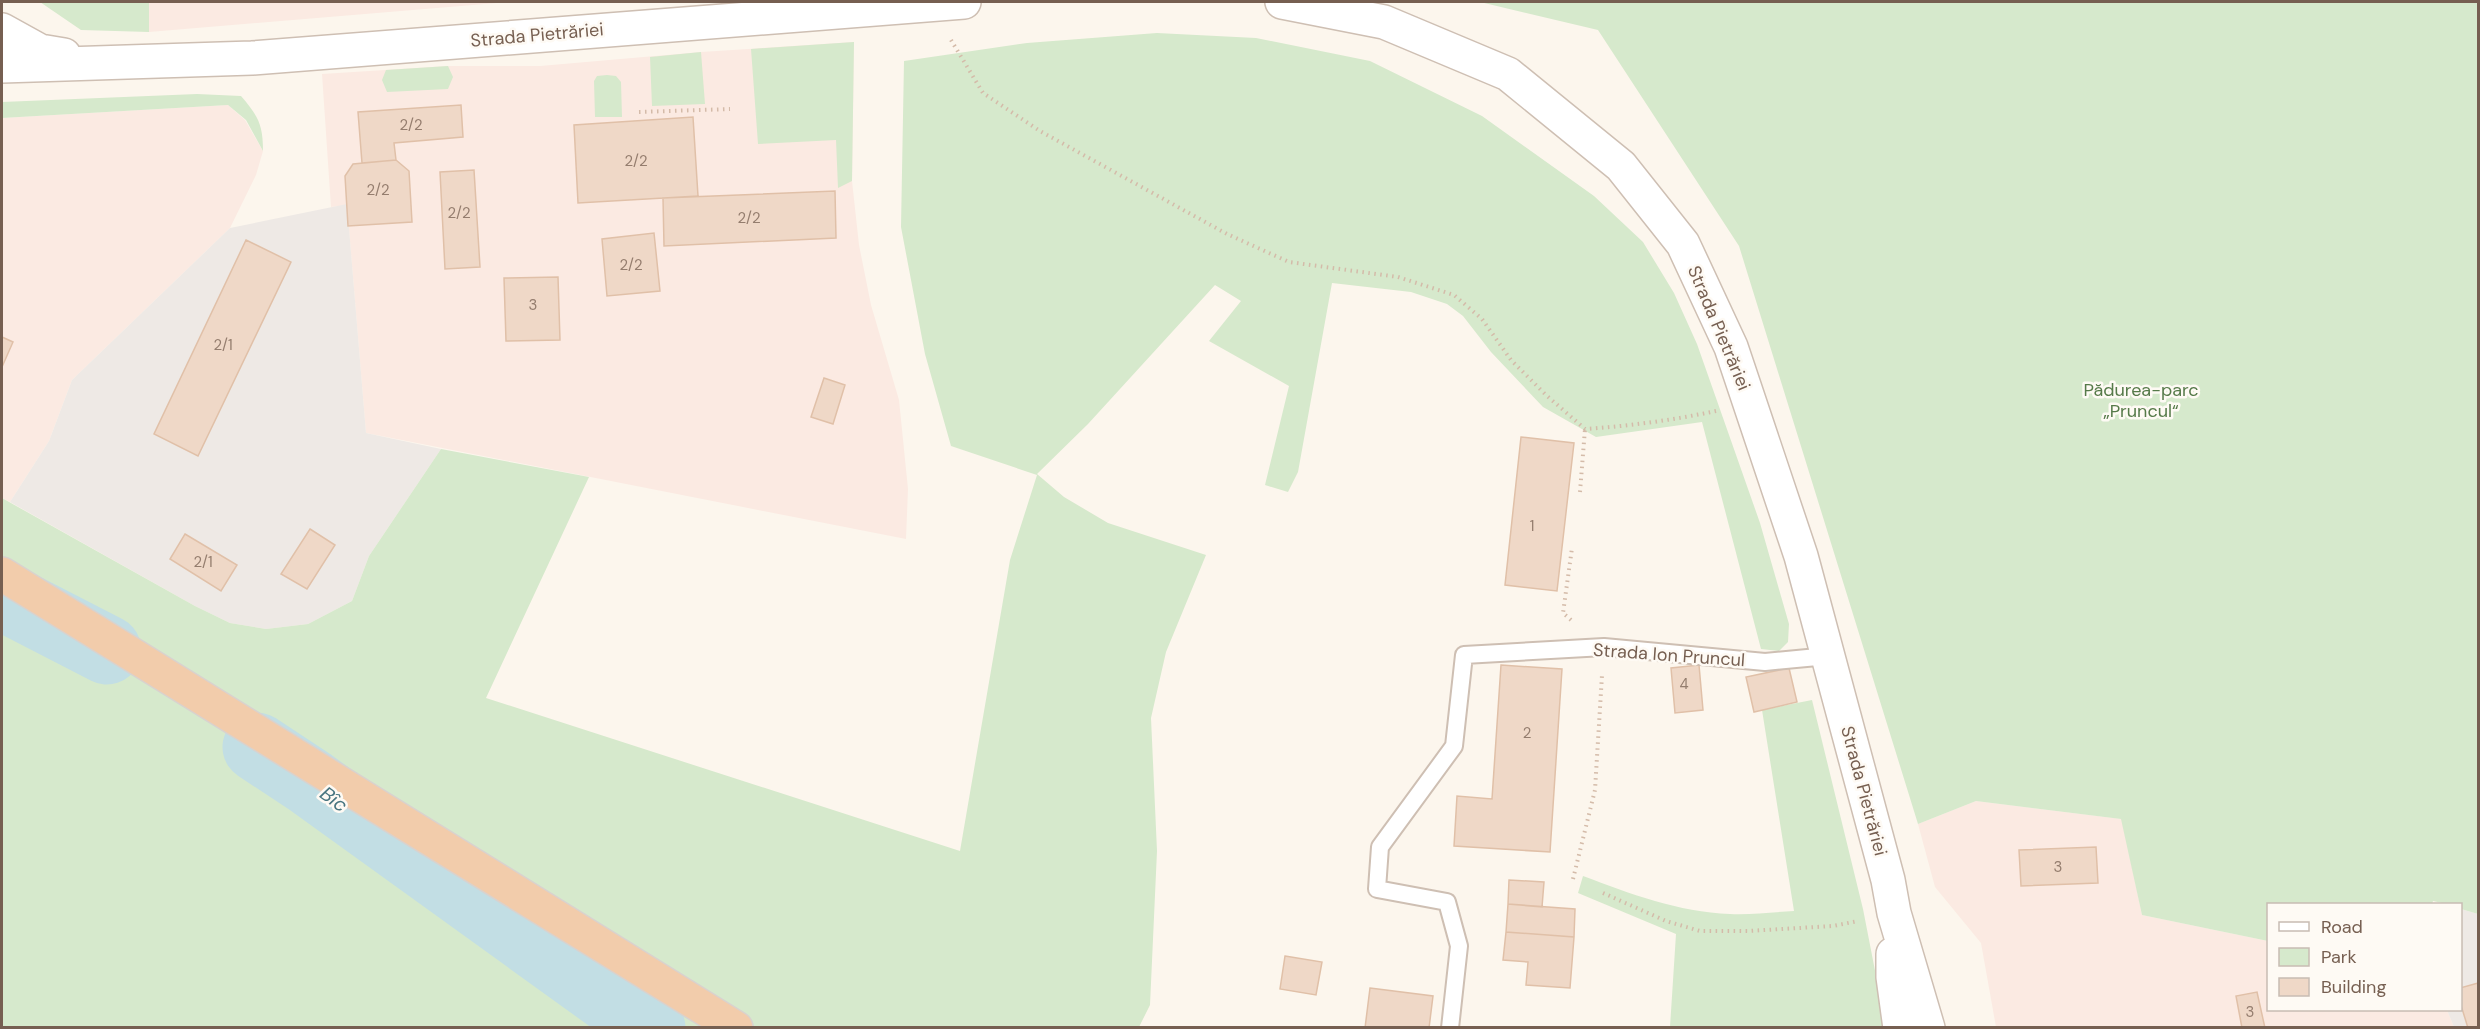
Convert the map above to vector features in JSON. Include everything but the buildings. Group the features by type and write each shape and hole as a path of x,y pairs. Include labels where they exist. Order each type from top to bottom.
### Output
{"highway":[{"path":"2,574 736,1028"}],"street":[{"name":"Strada Pietrăriei","path":"2,66 252,58 964,2"},
{"name":"Strada Pietrăriei","path":"1282,2 1384,22 1508,74 1621,166 1683,244 1731,347 1801,556 1888,880 1894,913 1928,1028"},
{"name":"Strada Pietrăriei","path":"2,30 40,51 110,63"},
{"name":"Strada Pietrăriei","path":"1894,913 1893,977 1900,1028"}],"lane":[{"name":"Strada Ion Pruncul","path":"1450,1028 1459,946 1447,902 1377,889 1380,847 1454,746 1464,655 1604,647 1765,662 1828,656"}],"path":[{"path":"929,4 983,93 1040,131 1227,234 1289,262 1398,277 1454,295 1482,319 1518,367 1546,395 1586,429 1641,425 1750,403"},
{"path":"639,112 730,110"},
{"path":"1580,492 1586,429"},
{"path":"1572,548 1563,614 1604,647 1595,790 1573,879"},
{"path":"1603,893 1666,921 1700,931 1748,931 1833,926 1894,913"}],"shaded area":[{"path":"149,2 509,2 149,32"},
{"path":"854,42 852,181 859,245 871,305 899,400 908,489 906,539 366,433 347,205 331,207 322,74 448,66 540,66"},
{"path":"228,105 245,120 263,151 256,175 230,228 72,380 49,441 10,502 2,498 2,118"},
{"path":"347,204 366,433 441,449 369,556 352,601 308,624 266,629 230,623 195,606 10,502 49,441 72,380 230,228"},
{"path":"1976,801 2122,819 2142,915 2267,941 2267,1011 2447,1011 2454,1027 1996,1027 1981,943 1935,887 1918,824"},
{"path":"2462,909 2478,914 2478,1027 2454,1027 2447,1011 2462,1011"}],"green space":[{"path":"40,2 149,2 149,32 81,30"},
{"name":"Pădurea-parc „Pruncul“","path":"1480,2 2478,2 2478,914 2462,909 2462,903 2433,901 2432,903 2267,903 2267,941 2142,915 2121,819 1976,801 1918,824 1739,246 1598,30"},
{"path":"1157,33 1256,38 1370,61 1482,116 1594,196 1643,242 1674,293 1697,344 1760,523 1789,624 1788,642 1779,651 1761,649 1702,422 1596,437 1543,407 1491,352 1463,316 1447,304 1411,292 1332,283 1298,472 1288,492 1265,485 1289,386 1209,341 1241,301 1215,285 1088,424 1037,474 1064,497 1108,523 1206,555 1166,652 1151,718 1157,851 1150,1005 1139,1027 2,1027 2,498 195,606 230,623 266,629 308,624 352,601 369,556 441,449 589,477 486,698 960,851 1010,560 1037,475 951,446 925,354 901,227 904,61 1027,43"},
{"path":"854,42 852,181 838,188 836,140 758,144 751,49"},
{"path":"701,52 705,104 652,106 650,57"},
{"path":"448,66 453,77 448,89 387,92 382,80 386,70"},
{"path":"597,76 616,76 621,82 622,117 595,117 594,81"},
{"path":"197,94 241,96 258,121 262,134 263,151 246,120 228,105 2,118 2,102"},
{"path":"1812,700 1863,909 1886,1027 1670,1027 1676,934 1578,893 1583,876 1637,895 1692,910 1738,914 1794,911 1762,710"}],"waterway":[{"name":"Bîc","path":"2,596 107,650"},
{"name":"Bîc","path":"257,747 310,782 651,1028"}]}
